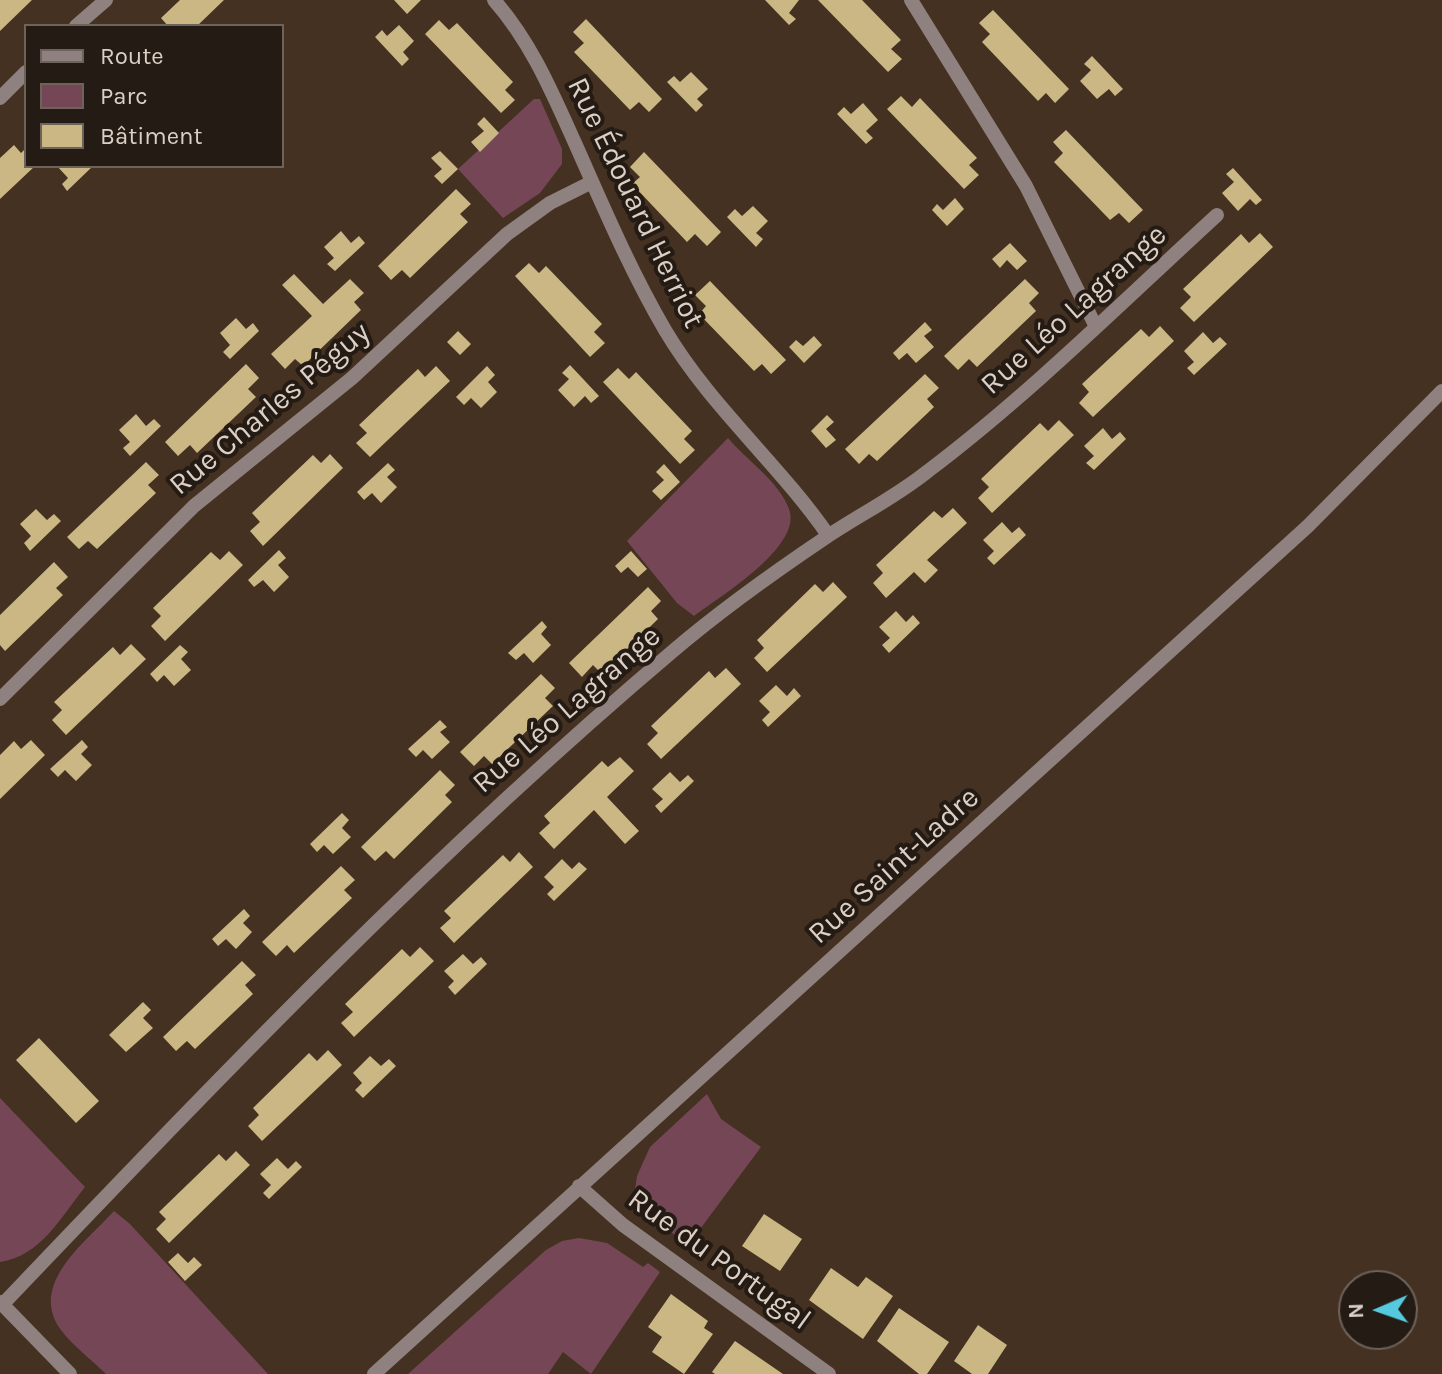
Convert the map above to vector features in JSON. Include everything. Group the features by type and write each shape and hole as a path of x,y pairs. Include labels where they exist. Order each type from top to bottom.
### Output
{"street":[{"path":"78,24 106,0"},
{"name":"Rue Édouard Herriot","path":"494,0 539,65 632,269 681,356 710,395 796,490 828,535"},
{"path":"911,0 1026,186 1096,327"},
{"path":"0,98 24,74"},
{"name":"Rue Charles Péguy","path":"0,699 194,506 352,378 507,234 550,203 592,182"},
{"name":"Rue Léo Lagrange","path":"1,1303 275,1019 450,849 676,648 828,535 929,471 1096,327 1217,215"},
{"name":"Rue Saint-Ladre","path":"374,1374 1308,526 1442,391"},
{"name":"Rue du Portugal","path":"579,1186 623,1225 829,1374"},
{"path":"1,1303 70,1374"}],"green space":[{"path":"534,99 540,99 562,149 562,164 540,193 503,218 458,169"},
{"path":"728,438 778,489 789,509 790,523 784,539 757,569 694,616 677,603 627,541"},
{"path":"707,1094 721,1119 761,1147 689,1244 649,1218 635,1190 637,1176 650,1147"},
{"path":"0,1098 85,1187 38,1244 27,1252 0,1262"},
{"path":"114,1211 130,1224 268,1374 106,1374 71,1342 53,1313 51,1296 64,1265"},
{"path":"579,1238 607,1243 643,1267 648,1263 660,1272 591,1374 563,1352 548,1374 408,1374 546,1250 562,1241"}],"building":[{"path":"0,0 32,0 0,31"},
{"path":"180,0 224,0 199,24 166,24 161,18"},
{"path":"394,0 421,0 407,14"},
{"path":"765,0 799,0 789,13 796,19 789,25"},
{"path":"818,0 862,0 901,40 891,49 902,59 888,72"},
{"path":"993,10 1069,89 1055,103 1046,93 1038,101 982,42 990,34 979,23"},
{"path":"586,19 662,99 649,112 639,102 630,110 574,52 584,43 573,32"},
{"path":"439,20 449,30 457,23 513,82 505,90 515,100 501,113 425,34"},
{"path":"399,25 414,41 403,52 409,59 402,66 375,37 382,30 387,36"},
{"path":"1092,56 1123,89 1115,96 1109,89 1097,99 1080,81 1091,70 1084,64"},
{"path":"691,72 708,89 697,99 703,105 696,112 667,82 674,76 680,82"},
{"path":"901,96 912,107 920,98 977,158 969,165 979,175 964,189 887,109"},
{"path":"863,103 878,120 866,131 873,138 866,144 837,114 844,107 851,114"},
{"path":"484,117 499,133 480,152 471,142 484,131 477,124"},
{"path":"1066,130 1143,210 1129,223 1119,213 1110,220 1054,162 1063,153 1053,142"},
{"path":"14,145 21,153 24,150 24,168 33,168 0,199 0,158"},
{"path":"440,151 458,169 442,184 434,176 442,169 431,158"},
{"path":"644,152 721,232 707,246 695,234 687,242 632,184 640,177 630,167"},
{"path":"59,168 91,168 67,191 62,184 68,178"},
{"path":"1233,168 1262,200 1256,205 1250,199 1238,211 1222,193 1234,182 1226,174"},
{"path":"456,189 471,204 460,214 468,222 410,278 402,270 391,280 378,266"},
{"path":"955,198 964,209 947,226 932,210 937,204 943,210"},
{"path":"753,206 768,221 756,233 763,239 756,247 727,217 735,209 742,216"},
{"path":"341,231 351,243 359,236 365,243 335,271 327,264 334,258 324,247"},
{"path":"1260,233 1273,247 1194,322 1180,308 1191,297 1183,289 1241,234 1249,243"},
{"path":"1010,243 1027,261 1017,270 1007,260 1000,268 992,259"},
{"path":"529,263 539,273 546,266 602,324 594,332 605,343 590,357 515,276"},
{"path":"294,274 323,304 350,279 364,293 354,302 361,310 303,366 295,359 285,369 271,354 312,316 282,285"},
{"path":"1025,279 1039,293 1029,303 1036,311 977,367 969,359 958,370 944,356"},
{"path":"710,281 786,360 771,374 762,364 754,371 699,314 706,306 695,295"},
{"path":"236,318 246,329 253,323 259,331 230,359 223,352 230,345 220,333"},
{"path":"925,322 932,330 924,336 934,347 916,363 907,353 899,360 893,353"},
{"path":"1160,326 1174,341 1093,417 1079,403 1089,392 1082,384 1141,329 1149,337"},
{"path":"458,331 471,344 460,355 447,342"},
{"path":"1203,332 1213,343 1220,337 1227,344 1194,375 1187,368 1194,362 1184,351"},
{"path":"814,336 822,345 804,363 789,347 796,340 803,346"},
{"path":"246,364 259,378 248,389 256,397 197,453 190,445 178,456 165,442"},
{"path":"570,365 599,396 591,403 585,396 574,407 558,390 569,379 562,373"},
{"path":"436,366 450,381 370,457 356,443 367,433 359,425 418,369 425,377"},
{"path":"487,366 495,375 488,382 497,392 481,408 471,398 464,405 456,397"},
{"path":"618,368 629,379 636,372 692,431 684,439 695,450 680,464 603,382"},
{"path":"925,374 939,388 927,399 934,407 877,461 869,454 859,464 845,449"},
{"path":"136,414 146,426 154,419 161,426 130,456 123,448 130,442 119,430"},
{"path":"827,415 834,422 826,429 836,440 826,448 811,431"},
{"path":"1059,420 1074,435 992,513 978,498 989,487 981,479 1040,423 1048,431"},
{"path":"1103,428 1112,439 1120,432 1126,439 1094,470 1086,463 1094,456 1084,446"},
{"path":"330,454 343,468 263,546 250,531 260,522 252,513 313,455 321,463"},
{"path":"146,462 159,475 148,485 156,493 97,549 88,541 79,549 67,537"},
{"path":"388,463 395,470 387,477 397,487 381,503 372,493 364,500 357,492"},
{"path":"664,464 680,482 661,500 652,491 664,480 656,472"},
{"path":"953,508 967,523 927,560 938,570 925,583 914,572 886,598 873,583 883,573 876,565 934,511 942,518"},
{"path":"36,509 47,520 54,514 61,521 30,551 24,543 31,536 20,524"},
{"path":"1002,522 1012,533 1019,527 1026,535 994,565 987,558 994,551 983,540"},
{"path":"279,550 286,558 278,565 289,577 274,592 263,580 254,587 248,580"},
{"path":"229,551 243,565 165,641 151,626 161,616 153,608 211,552 220,560"},
{"path":"631,551 647,569 638,577 628,567 621,573 615,566"},
{"path":"54,562 68,577 56,588 63,595 5,651 0,645 0,615"},
{"path":"833,582 847,597 767,672 754,658 764,648 757,640 815,584 823,592"},
{"path":"648,587 661,601 651,611 658,619 602,674 593,665 582,677 569,663"},
{"path":"896,611 906,622 913,615 920,623 889,653 882,645 890,638 879,627"},
{"path":"542,621 547,627 541,634 551,645 533,663 524,653 516,660 508,653"},
{"path":"131,644 146,659 66,735 52,720 62,710 54,702 113,647 120,655"},
{"path":"180,645 188,652 181,659 191,670 174,686 164,675 157,682 150,674"},
{"path":"726,668 741,684 661,759 647,744 658,733 651,726 709,671 715,678"},
{"path":"541,674 555,688 545,698 553,706 492,764 484,756 474,766 460,752"},
{"path":"776,685 787,696 794,688 801,696 768,727 762,720 770,712 759,701"},
{"path":"440,720 447,727 440,732 450,742 432,759 423,750 416,757 408,749"},
{"path":"31,740 45,755 0,799 0,755 14,741 21,749"},
{"path":"82,740 88,747 81,754 92,765 76,781 65,770 58,777 50,769"},
{"path":"620,757 634,771 607,797 639,831 625,844 594,810 554,849 539,833 550,823 544,816 602,761 608,767"},
{"path":"440,770 455,785 445,795 452,802 394,859 386,851 375,861 361,847"},
{"path":"670,772 680,782 688,775 694,781 661,813 655,806 663,799 652,789"},
{"path":"342,813 349,820 342,828 351,837 333,854 324,845 317,852 310,844"},
{"path":"519,852 533,867 454,943 440,928 451,918 444,911 503,855 510,862"},
{"path":"562,859 572,869 579,862 587,869 554,901 547,894 554,887 544,877"},
{"path":"341,866 355,880 344,890 352,898 294,953 287,945 276,956 262,942"},
{"path":"244,909 250,916 243,923 252,932 236,949 226,939 218,946 212,939"},
{"path":"420,947 434,961 354,1037 341,1023 353,1012 345,1004 402,949 410,957"},
{"path":"463,954 473,964 481,957 487,964 455,995 448,987 454,981 444,971"},
{"path":"242,961 256,975 245,985 253,994 195,1049 187,1041 176,1051 163,1037"},
{"path":"143,1002 151,1010 143,1018 153,1028 126,1052 109,1035"},
{"path":"39,1038 99,1101 76,1123 16,1060"},
{"path":"328,1050 342,1065 262,1141 248,1126 259,1115 253,1108 309,1053 317,1061"},
{"path":"370,1056 381,1066 389,1059 396,1066 363,1098 355,1090 362,1083 353,1073"},
{"path":"236,1151 250,1165 169,1243 156,1229 166,1219 159,1212 219,1154 226,1161"},
{"path":"277,1158 288,1169 296,1161 302,1167 269,1199 263,1193 271,1185 260,1174"},
{"path":"764,1214 802,1239 780,1271 742,1246"},
{"path":"178,1253 188,1263 194,1257 202,1265 185,1281 168,1262"},
{"path":"831,1268 858,1287 866,1277 893,1296 863,1339 809,1300"},
{"path":"671,1294 708,1321 704,1328 713,1334 684,1374 652,1352 662,1337 648,1327"},
{"path":"899,1308 949,1342 927,1374 919,1374 877,1341"},
{"path":"978,1325 1007,1345 988,1374 972,1374 954,1361"},
{"path":"735,1341 783,1374 712,1372"}]}
